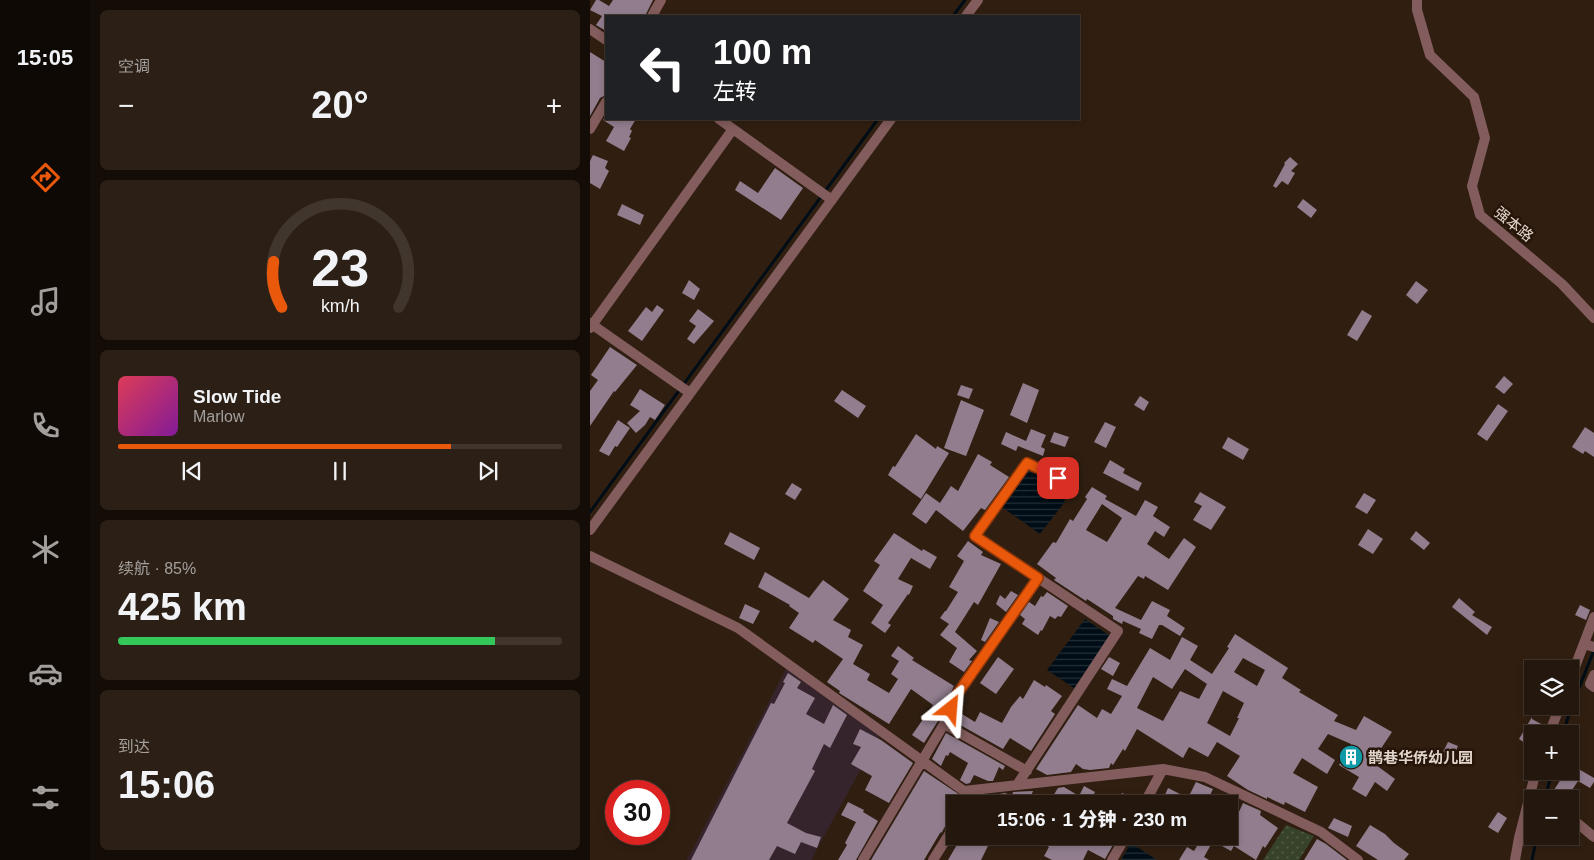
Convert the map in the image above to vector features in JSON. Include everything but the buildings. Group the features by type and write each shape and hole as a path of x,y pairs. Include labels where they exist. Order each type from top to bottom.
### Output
{"street":[{"path":"652,15 660,0"},
{"path":"967,15 978,0"},
{"name":"强本路","path":"1417,0 1417,10 1430,55 1474,97 1484,138 1472,186 1480,215 1562,284 1594,318"},
{"path":"590,29 605,39"},
{"path":"590,129 605,104"},
{"path":"720,120 826,195"},
{"path":"590,530 684,389 826,195 890,120"},
{"path":"684,389 591,325 733,129"},
{"path":"1017,785 1118,631 975,536 1027,463 1073,485"},
{"path":"590,556 738,628 964,791 1163,769 1205,777 1320,832 1358,860"},
{"path":"863,860 944,724 958,693 1038,578"},
{"path":"1579,665 1590,646 1594,617"},
{"path":"1594,675 1590,684 1594,687"},
{"path":"944,724 1027,771"},
{"path":"1149,795 1163,769"},
{"path":"973,795 976,790"},
{"path":"1579,824 1594,837"},
{"path":"1515,860 1519,838 1524,825"},
{"path":"936,859 946,841"},
{"path":"1112,860 1121,845"}],"shaded area":[{"path":"1030,469 1052,478 1067,489 1064,503 1040,534 999,505 1024,472"},
{"path":"1085,619 1110,636 1074,688 1047,670"},
{"path":"786,669 879,736 811,860 687,860"},
{"path":"1130,845 1134,845 1157,860 1121,860"}],"green space":[{"path":"1286,825 1314,836 1299,860 1263,860"}],"waterway":[{"path":"954,15 965,0"},
{"path":"590,512 877,120"},
{"path":"1566,725 1594,650"},
{"path":"1547,790 1550,780"},
{"path":"1532,860 1535,845"}],"place":[{"name":"鹊巷华侨幼儿园","path":"1351,757"}],"route":[{"path":"951,709 958,693 1038,578 975,536 1027,463 1058,478"}]}
